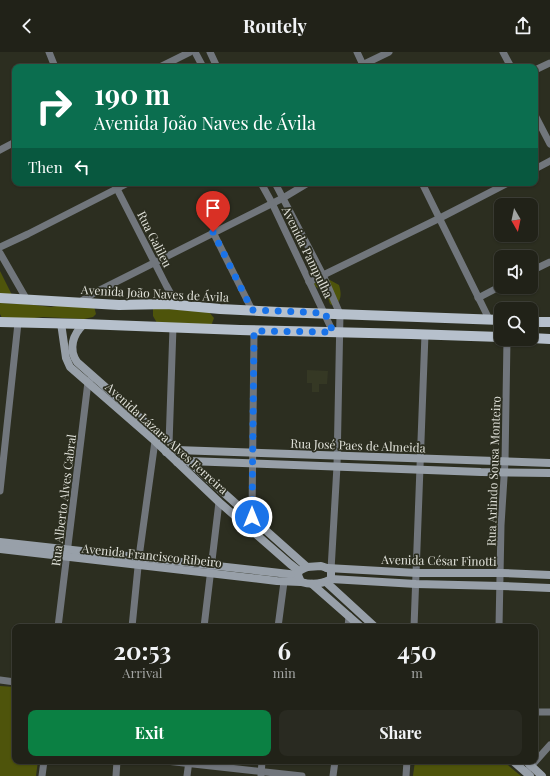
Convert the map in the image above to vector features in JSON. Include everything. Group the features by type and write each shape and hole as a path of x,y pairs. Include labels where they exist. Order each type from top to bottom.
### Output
{"main road":[{"name":"Avenida João Naves de Ávila","path":"0,298 119,305 167,304 220,309 494,319"},
{"path":"0,322 254,331 494,337"},
{"path":"538,322 550,322"},
{"name":"Avenida Lázara Alves Ferreira","path":"61,323 65,352 68,363 73,370 90,379 168,448 177,462 219,502 290,564 299,576"},
{"name":"Avenida Lázara Alves Ferreira","path":"84,324 76,333 73,341 72,352 77,362 90,379 155,441 168,448"},
{"path":"538,338 550,339"},
{"name":"Rua José Paes de Almeida","path":"168,448 176,450 550,463"},
{"name":"Avenida Lázara Alves Ferreira","path":"176,450 307,567"},
{"name":"Rua José Paes de Almeida","path":"177,462 188,461 550,473"},
{"name":"Avenida Francisco Ribeiro","path":"0,542 67,554"},
{"name":"Avenida Francisco Ribeiro","path":"0,549 138,561 211,570 284,582 299,576"},
{"path":"357,624 312,584 299,576 307,567 321,566 329,573 372,624"},
{"name":"Avenida Francisco Ribeiro","path":"211,570 299,576"},
{"name":"Avenida César Finotti","path":"329,573 416,572 550,575"},
{"path":"312,584 329,573"},
{"name":"Avenida César Finotti","path":"329,573 416,584 550,588"},
{"path":"519,764 542,776"}],"street":[{"path":"49,52 54,64"},
{"path":"166,64 190,52"},
{"path":"195,52 201,64"},
{"path":"210,52 216,64"},
{"path":"357,52 361,64"},
{"path":"366,64 389,52"},
{"path":"504,52 510,64"},
{"path":"538,69 550,63"},
{"path":"538,120 548,137 550,144"},
{"path":"0,150 12,144"},
{"path":"538,167 550,161"},
{"path":"0,247 116,186"},
{"name":"Rua Galileu","path":"116,186 177,305"},
{"name":"Avenida Pampulha","path":"263,186 309,282 336,332"},
{"name":"Avenida Pampulha","path":"277,186 323,275 340,314"},
{"path":"80,302 94,293 283,198 303,186"},
{"path":"424,186 489,319"},
{"path":"309,282 502,186"},
{"path":"213,232 252,310"},
{"path":"0,253 27,300"},
{"path":"538,268 550,262"},
{"path":"478,298 494,290"},
{"path":"329,573 337,466 336,332 340,314"},
{"path":"0,491 18,323"},
{"path":"168,448 172,327"},
{"path":"252,517 254,331"},
{"path":"414,624 425,334"},
{"name":"Rua Arlindo Sousa Monteiro","path":"499,624 508,346"},
{"name":"Rua Alberto Alves Cabral","path":"58,624 90,379"},
{"path":"132,624 138,561 155,441"},
{"path":"204,624 219,502"},
{"path":"278,624 284,582"},
{"path":"348,616 348,624"},
{"path":"0,680 12,682"},
{"path":"538,712 550,712"},
{"path":"538,758 550,745"},
{"path":"42,776 44,764"},
{"path":"116,776 117,764"},
{"path":"187,776 188,764"},
{"path":"200,764 261,774 302,776"},
{"path":"261,774 262,764"},
{"path":"333,776 335,764"},
{"path":"406,776 407,764"}],"shaded area":[{"path":"307,370 328,371 327,384 319,384 319,392 312,392 312,383 307,383"}],"green space":[{"path":"0,271 13,297 0,297"},
{"path":"316,279 328,279 339,285 341,295 337,304 330,304 326,292 316,287 313,283"},
{"path":"0,303 51,307 62,305 94,306 96,314 93,317 84,319 43,317 26,319 2,318 0,314"},
{"path":"153,308 209,312 214,318 211,326 157,323 153,316"},
{"path":"0,686 12,687 12,764 38,764 36,776 0,776"},
{"path":"415,764 507,764 521,776 413,776"}],"route":[{"path":"213,232 252,310 325,313 333,332 254,331 252,517"}]}
